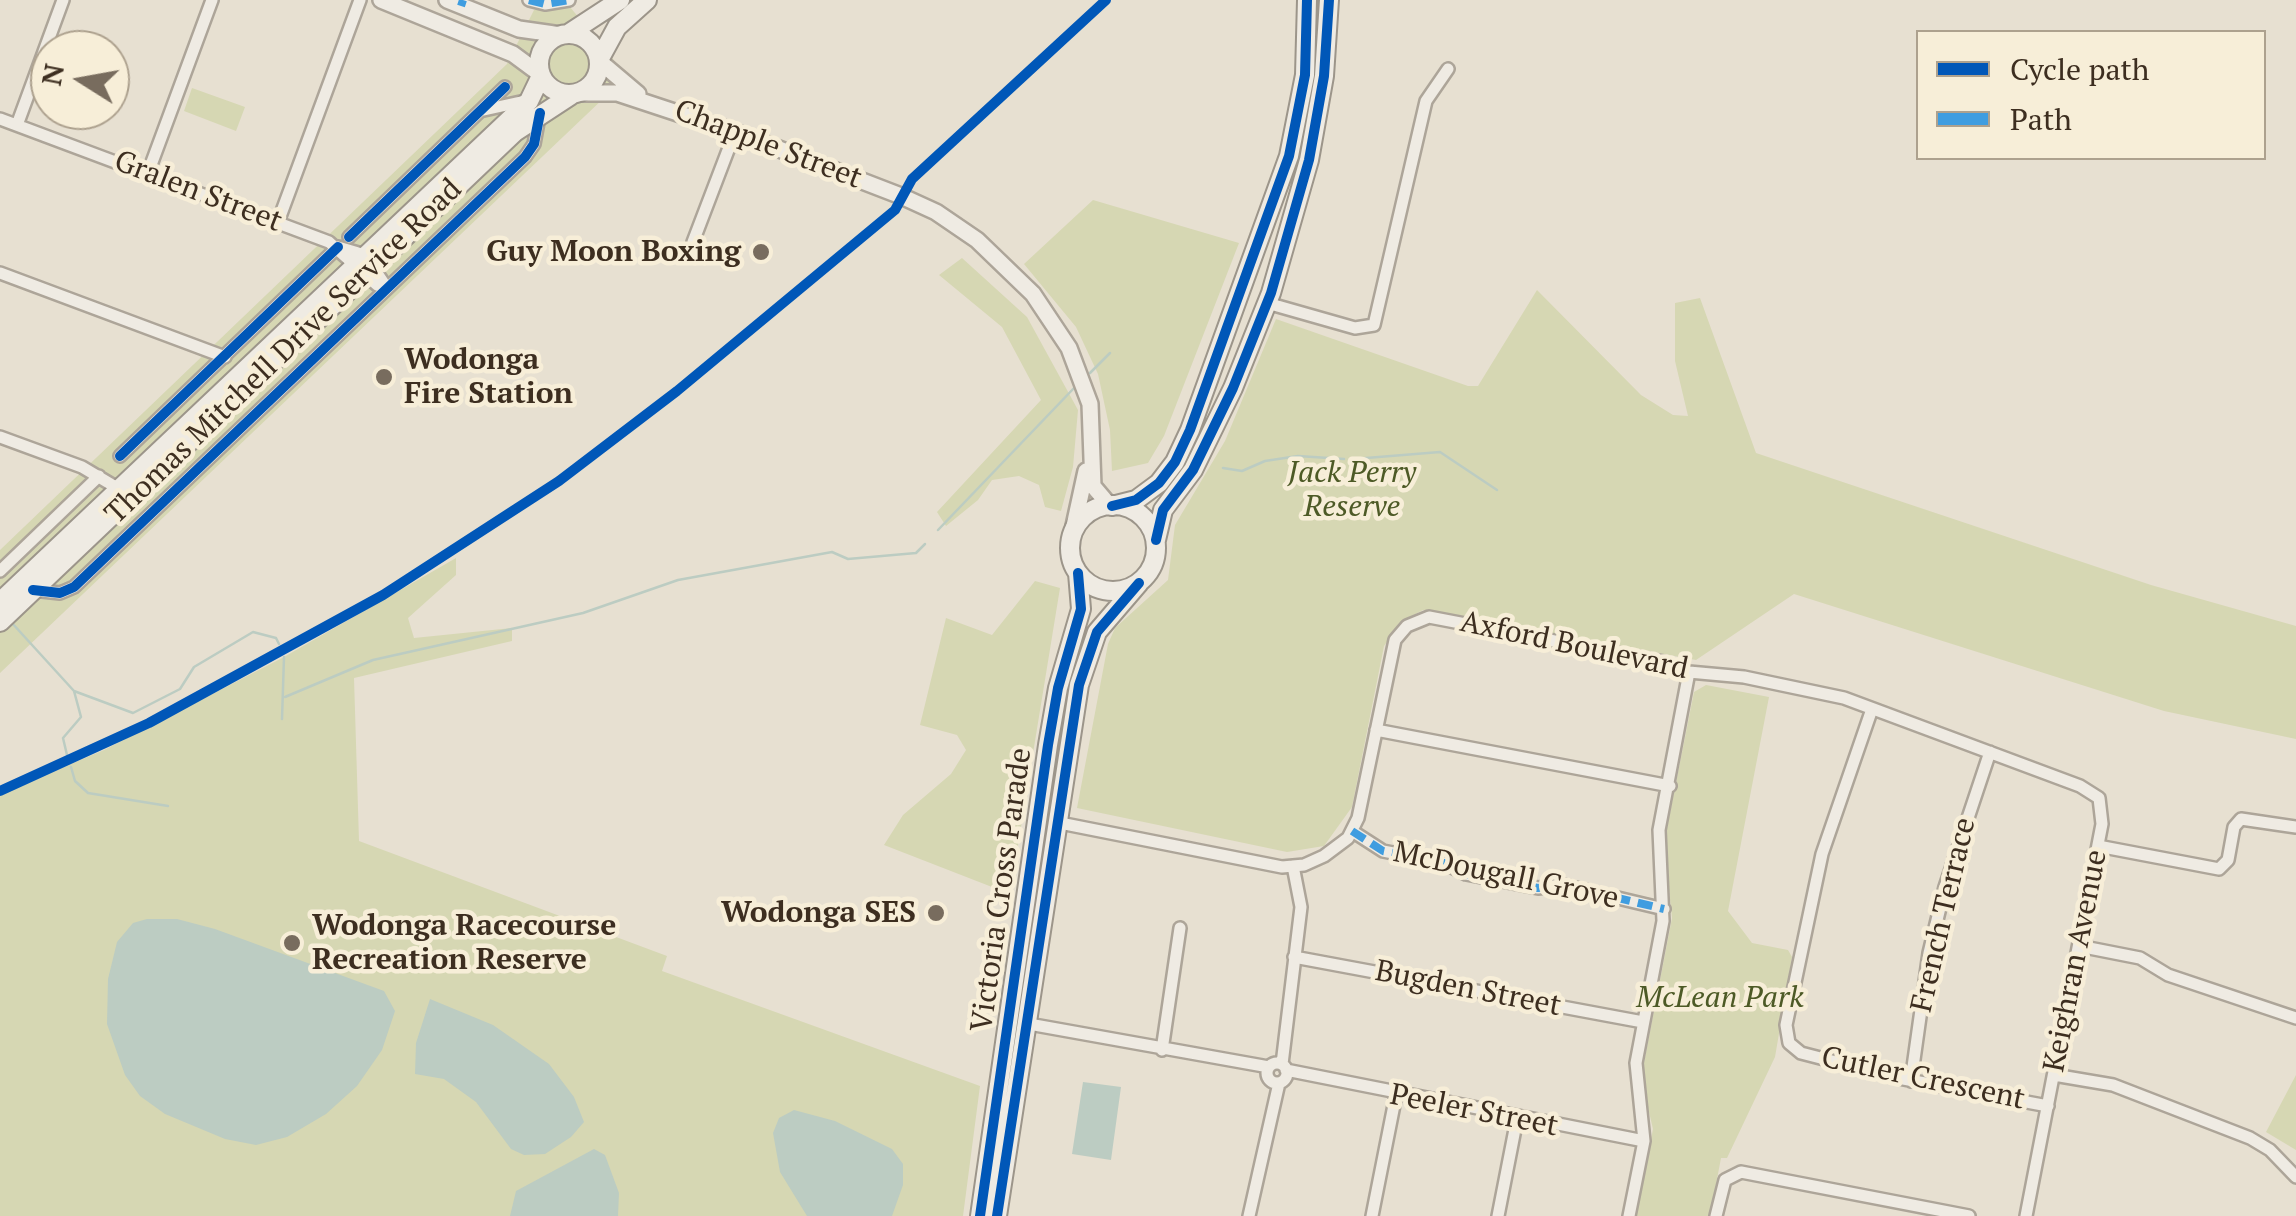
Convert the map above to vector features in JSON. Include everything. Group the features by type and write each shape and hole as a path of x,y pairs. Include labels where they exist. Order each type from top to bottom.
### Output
{"main road":[{"path":"536,106 543,50 620,0"},
{"path":"236,388 318,320 365,265 536,106 576,94 594,82 599,60 617,27 647,0"},
{"path":"1307,0 1305,75 1289,156 1190,430 1175,462 1158,483 1136,500 1087,514 1074,526 1069,547 1078,574 1106,590 1139,584 1154,563 1162,513 1193,470 1233,388 1267,302 1309,160 1324,76 1329,0"},
{"path":"565,34 590,42 599,60"},
{"path":"540,75 557,92 576,94"},
{"path":"0,602 154,466 236,388 324,294 365,265"},
{"path":"318,320 324,294"},
{"path":"0,622 126,492"},
{"path":"1111,506 1143,518 1156,540"},
{"name":"Victoria Cross Parade","path":"980,1216 1058,688 1081,608 1078,574"},
{"name":"Victoria Cross Parade","path":"997,1216 1037,978 1078,685 1087,654 1106,618 1139,584"},
{"path":"1038,820 1060,823"},
{"path":"1016,975 1037,978"}],"street":[{"path":"17,124 63,0"},
{"path":"148,173 212,0"},
{"path":"278,222 360,0"},
{"path":"381,0 498,47 540,75"},
{"path":"529,0 545,4 568,0"},
{"path":"457,2 526,31 565,34"},
{"name":"Chapple Street","path":"599,60 648,100"},
{"path":"1267,302 1355,328 1374,324 1426,101 1448,69"},
{"path":"349,237 505,87"},
{"name":"Chapple Street","path":"576,94 612,92 648,100 735,132 936,212 994,254 1033,294 1076,364 1091,411 1094,490 1111,506"},
{"path":"480,111 536,106"},
{"name":"Thomas Mitchell Drive Service Road","path":"33,590 60,593 74,587 528,154 536,106"},
{"name":"Gralen Street","path":"0,118 338,246 365,265 386,288"},
{"path":"693,242 735,132"},
{"path":"381,206 380,225 393,238"},
{"path":"120,456 338,246"},
{"path":"0,273 225,357"},
{"path":"318,320 326,346"},
{"path":"236,388 258,411"},
{"path":"146,430 141,446 154,466"},
{"path":"0,437 99,476 126,492"},
{"name":"Chapple Street","path":"1074,526 1090,457"},
{"path":"0,571 99,476"},
{"path":"36,568 40,532"},
{"name":"Axford Boulevard","path":"1352,831 1395,640 1407,626 1429,617 1664,662 1689,672 1744,677 1872,709 2089,790 2102,804 2102,824"},
{"path":"1629,1216 1644,1142 1635,1073 1658,961 1664,910 1658,830 1670,786 1689,672"},
{"name":"Cutler Crescent","path":"1872,709 1822,854 1786,1035 1801,1052 1911,1080 2048,1106"},
{"path":"1376,730 1670,786"},
{"name":"French Terrace","path":"1911,1080 1929,953 1945,887 1990,752"},
{"path":"2098,846 2219,869 2228,860 2234,827 2241,818 2296,828"},
{"path":"1060,823 1264,864 1293,866 1324,856 1352,831"},
{"name":"Keighran Avenue","path":"2031,1215 2102,824"},
{"name":"McDougall Grove","path":"1352,831 1383,851 1444,863 1466,874 1538,888 1562,885 1664,910"},
{"path":"1249,1216 1277,1070 1301,907 1293,866"},
{"path":"1162,1050 1180,928"},
{"path":"2079,946 2140,958 2177,978 2296,1018"},
{"name":"Bugden Street","path":"1294,957 1643,1022"},
{"name":"Peeler Street","path":"1029,1024 1644,1142"},
{"path":"2054,1074 2113,1086 2250,1138 2270,1150 2296,1177"},
{"path":"1372,1216 1396,1096"},
{"path":"1498,1216 1516,1119"},
{"path":"1716,1216 1725,1180 1741,1172 1970,1216"}],"green space":[{"path":"570,7 627,76 0,673 0,550 507,64 534,10"},
{"path":"192,88 245,107 236,131 184,111"},
{"path":"1093,200 1239,243 1164,436 1148,463 1112,471 1110,430 1098,374 1076,327 1024,264"},
{"path":"962,258 1027,317 1078,410 1073,467 1061,511 1045,507 1039,485 1019,476 992,480 978,500 946,526 937,512 1041,400 1002,327 939,275"},
{"name":"Jack Perry Reserve","path":"1537,290 1641,395 1673,415 1688,416 1675,361 1675,303 1700,298 1756,453 2151,585 2296,626 2296,739 2164,711 1794,594 1696,660 1423,610 1402,621 1384,646 1352,807 1324,846 1287,852 1077,808 1108,644 1115,628 1168,580 1175,525 1225,441 1276,319 1468,386 1478,386"},
{"name":"Wodonga Racecourse Recreation Reserve","path":"456,558 456,575 408,618 414,638 512,628 512,641 354,678 359,841 667,956 662,971 980,1086 963,1216 0,1216 0,794 104,750 284,657"},
{"path":"1035,581 1060,588 1010,894 884,845 903,815 951,774 966,750 957,735 920,725 946,618 992,635"},
{"name":"McLean Park","path":"1706,685 1769,697 1728,911 1752,943 1788,950 1792,957 1775,1057 1727,1158 1721,1158 1710,1216 1636,1216 1653,1129 1641,1078 1672,918 1664,843 1694,692"},
{"path":"2296,1075 2296,1150 2266,1132"}],"shaded area":[{"path":"177,919 215,929 384,991 395,1011 382,1050 357,1086 326,1114 287,1137 256,1145 225,1139 165,1114 140,1096 125,1075 107,1024 108,979 117,942 133,923"},
{"path":"430,999 493,1025 549,1064 574,1097 584,1122 571,1137 545,1154 524,1155 511,1149 476,1102 444,1079 415,1074 416,1043"},
{"path":"1083,1082 1121,1087 1111,1160 1072,1154"},
{"path":"794,1110 835,1121 892,1149 903,1164 903,1185 892,1216 807,1216 780,1172 773,1133 779,1118"},
{"path":"594,1149 605,1155 619,1193 618,1216 510,1216 516,1191"}],"waterway":[{"path":"1090,373 1110,353"},
{"path":"938,530 1075,387"},
{"path":"1354,459 1440,452 1497,490"},
{"path":"1223,468 1242,471 1265,461 1298,456 1344,459"},
{"path":"285,697 373,660 583,613 678,580 832,552 848,559 916,553 925,544"},
{"path":"12,623 74,691 81,717 63,738 67,755"},
{"path":"74,691 133,713 180,689 194,667 253,632 276,638 279,644"},
{"path":"282,719 284,657"},
{"path":"71,767 75,781 88,793 168,806"}],"marked path":[{"path":"461,6 463,0"},
{"path":"529,0 545,4 569,0"},
{"path":"1352,831 1383,851 1444,863 1466,874 1538,888 1563,885 1664,909"}],"cycle path":[{"path":"0,791 149,723 383,595 559,481 677,391 895,210 912,179 1106,0"},
{"path":"1112,506 1136,500 1159,483 1175,462 1190,430 1289,156 1305,75 1307,0"},
{"path":"1156,540 1163,510 1193,470 1233,388 1271,293 1309,160 1324,76 1329,0"},
{"path":"349,237 505,87"},
{"path":"33,590 60,593 74,587 525,157 534,144 540,113"},
{"path":"120,456 338,247"},
{"path":"980,1216 1048,745 1058,688 1081,609 1078,573"},
{"path":"997,1216 1079,685 1097,632 1139,583"}],"place":[{"name":"Guy Moon Boxing","path":"761,252"},
{"name":"Wodonga Fire Station","path":"384,377"},
{"name":"Wodonga SES","path":"936,913"},
{"name":"Wodonga Racecourse Recreation Reserve","path":"292,943"}]}
